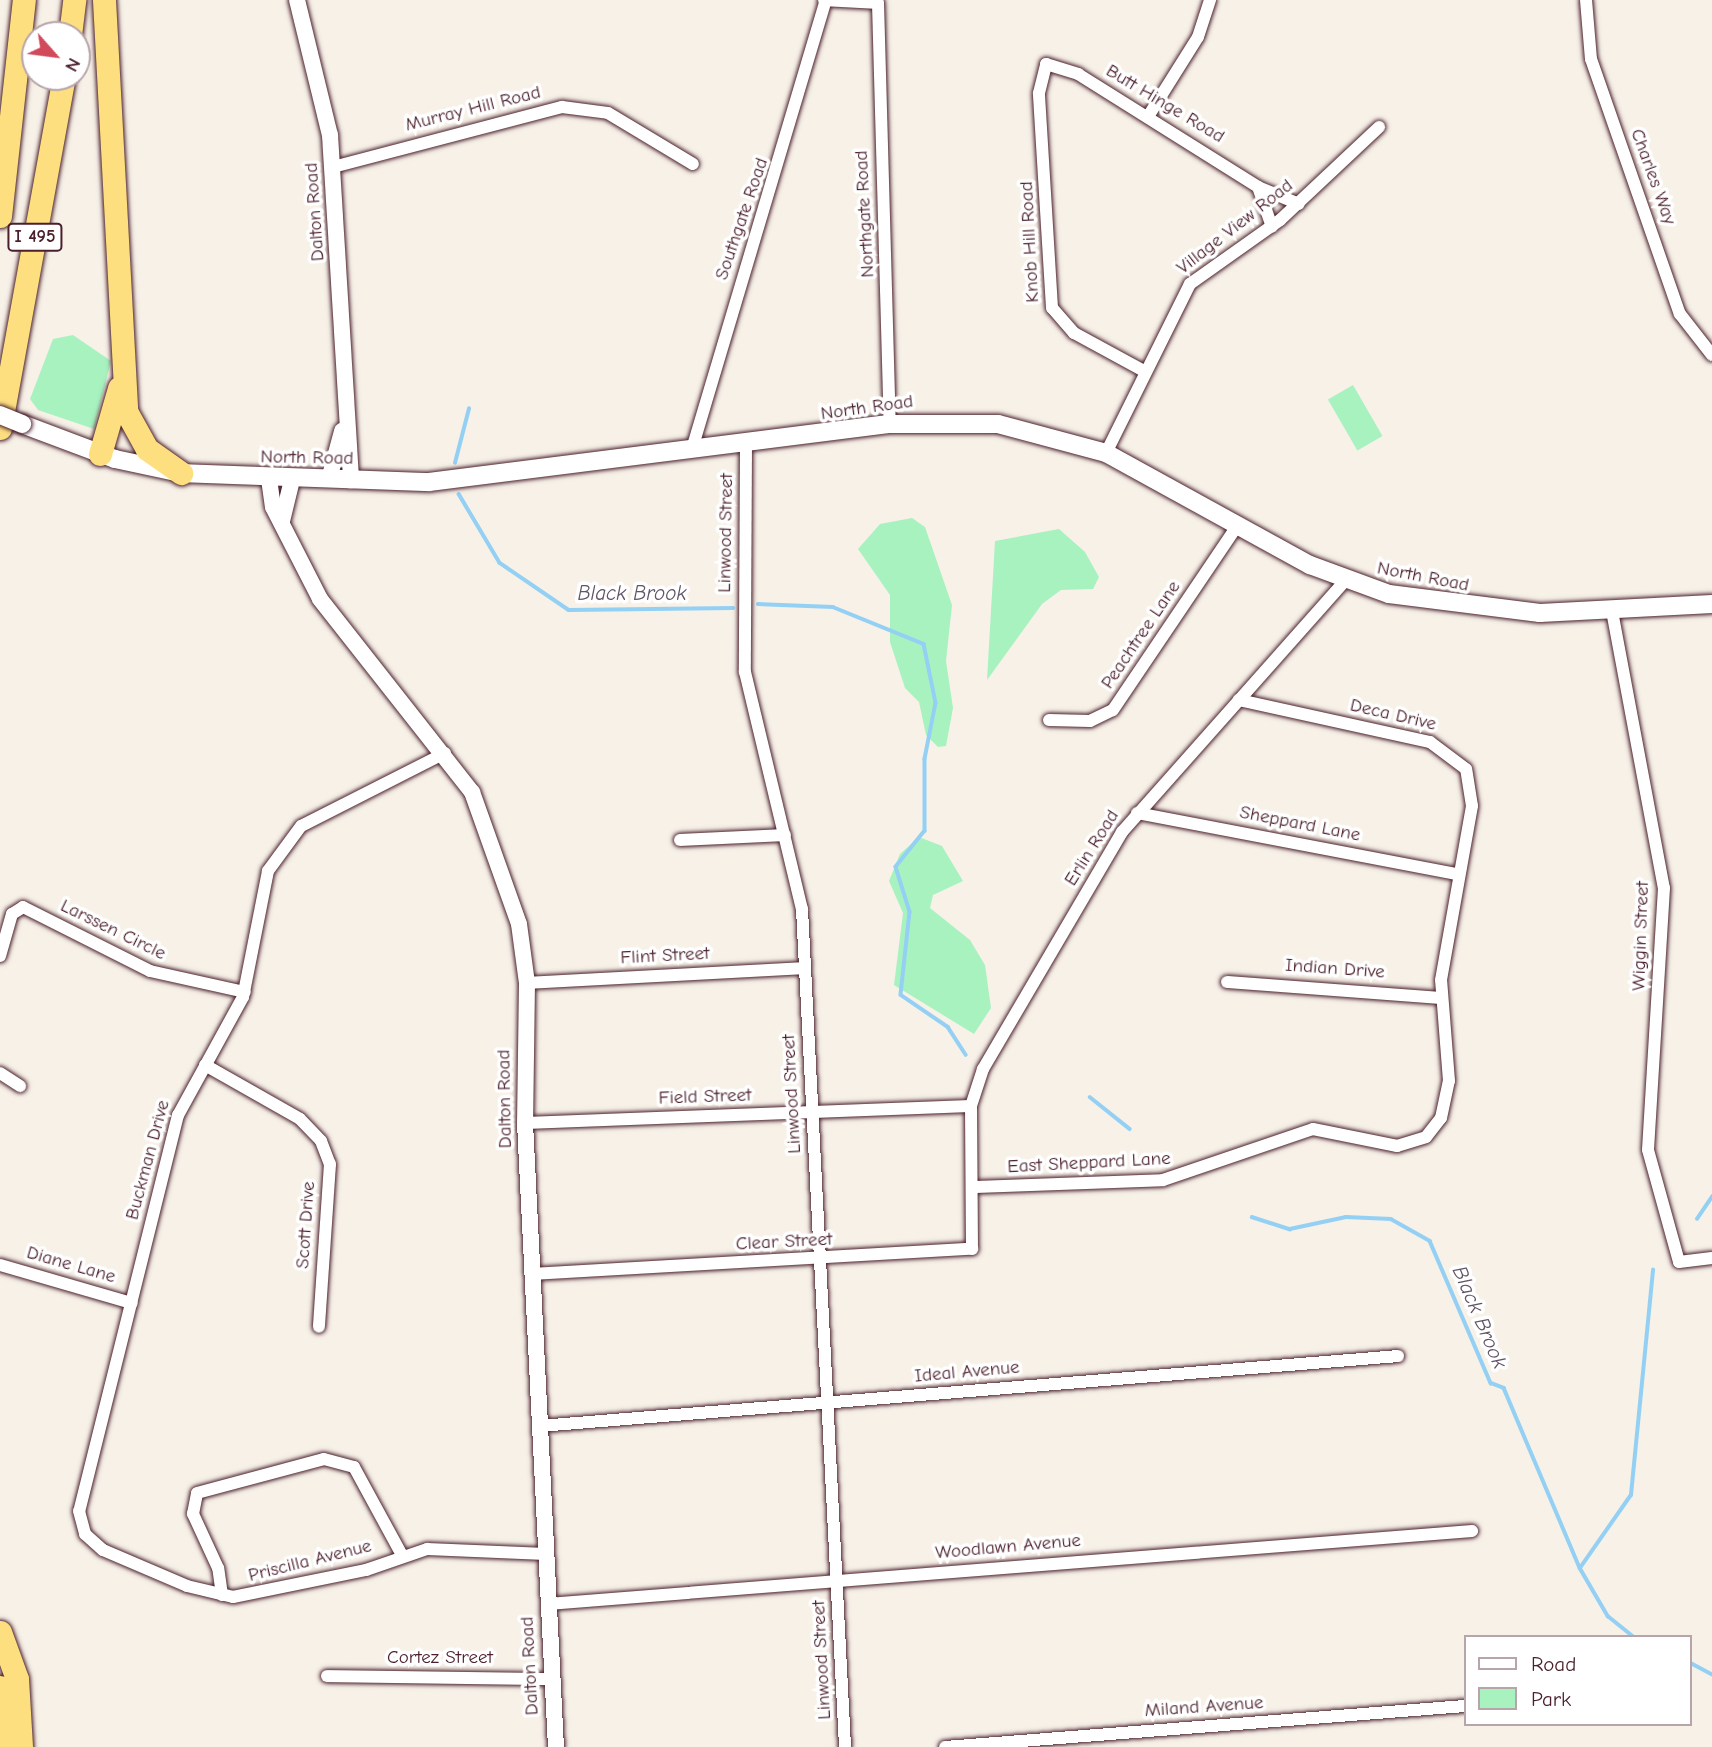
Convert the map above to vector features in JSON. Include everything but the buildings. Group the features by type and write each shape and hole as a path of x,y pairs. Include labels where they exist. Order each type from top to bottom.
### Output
{"highway":[{"name":"I 495","path":"0,216 24,0"},
{"path":"72,21 74,0"},
{"path":"104,0 126,411 138,437 181,473"},
{"name":"I 495","path":"11,426 62,91"},
{"path":"100,454 122,368"},
{"path":"0,1632 17,1679 21,1747"},
{"path":"0,1687 3,1747"}],"main road":[{"name":"North Road","path":"0,415 11,426 100,454 181,473 292,480 478,478 692,449 746,445 890,424 998,424 1106,453 1345,581 1464,608 1612,611 1712,604"}],"street":[{"name":"Dalton Road","path":"297,0 319,72 333,167 344,425 351,480"},
{"path":"825,0 879,1"},
{"name":"Southgate Road","path":"692,449 825,0"},
{"path":"1149,115 1198,37 1210,0"},
{"name":"Charles Way","path":"1586,0 1591,59 1680,314 1712,355"},
{"name":"Northgate Road","path":"879,1 890,424"},
{"name":"Butt Hinge Road","path":"1048,62 1149,115 1258,187 1299,204"},
{"name":"Knob Hill Road","path":"1048,62 1039,93 1052,308 1074,333 1144,371"},
{"name":"Murray Hill Road","path":"333,167 562,107 608,113 693,164"},
{"name":"Village View Road","path":"1106,453 1144,371 1190,284 1272,227 1379,127"},
{"path":"1258,187 1272,227"},
{"name":"Dalton Road","path":"330,479 344,425"},
{"name":"Linwood Street","path":"746,445 745,672 799,891 805,968 845,1747"},
{"name":"Dalton Road","path":"269,479 282,520 320,599 445,752 489,828 519,924 527,983 525,1123 556,1747"},
{"path":"282,520 292,480"},
{"name":"Peachtree Lane","path":"1049,720 1090,721 1113,710 1238,525"},
{"name":"Erlin Road","path":"975,1188 971,1106 986,1062 1137,813 1345,581"},
{"name":"Wiggin Street","path":"1612,611 1663,881 1648,1138 1679,1262 1712,1258"},
{"name":"Deca Drive","path":"1238,700 1430,742 1454,754 1473,796 1456,874"},
{"name":"Buckman Drive","path":"222,1595 119,1558 83,1530 82,1490 178,1115 245,992 264,881 290,837 314,818 445,752"},
{"name":"Sheppard Lane","path":"1137,813 1456,874"},
{"path":"680,839 785,835"},
{"name":"East Sheppard Lane","path":"975,1188 1163,1180 1313,1129 1386,1146 1418,1142 1441,1118 1448,1094 1441,998 1456,874"},
{"name":"Larssen Circle","path":"0,956 10,916 23,907 150,971 245,992"},
{"name":"Flint Street","path":"527,983 805,968"},
{"name":"Indian Drive","path":"1227,982 1441,998"},
{"name":"Scott Drive","path":"205,1065 300,1119 321,1141 330,1164 319,1327"},
{"path":"0,1073 20,1086"},
{"name":"Field Street","path":"525,1123 971,1106"},
{"name":"Clear Street","path":"533,1273 968,1252 977,1239 975,1188"},
{"name":"Diane Lane","path":"0,1265 132,1303"},
{"name":"Ideal Avenue","path":"540,1426 1398,1356"},
{"name":"Priscilla Avenue","path":"402,1555 354,1467 324,1459 197,1493 193,1514 218,1568 222,1595 260,1596 427,1549 546,1554"},
{"name":"Woodlawn Avenue","path":"548,1604 837,1579 1472,1531"},
{"name":"Cortez Street","path":"327,1675 552,1678"},
{"name":"Miland Avenue","path":"945,1747 1464,1706"}],"green space":[{"path":"73,335 111,361 94,429 38,410 30,399 53,339"},
{"path":"1353,385 1382,436 1357,451 1328,400"},
{"path":"912,518 925,527 952,605 946,661 953,708 946,746 938,747 926,735 919,702 905,688 890,642 890,595 858,549 880,524"},
{"path":"1059,529 1085,552 1099,577 1093,589 1061,590 1042,604 987,680 995,541"},
{"path":"919,837 942,846 963,881 933,895 930,908 970,940 985,965 991,1008 974,1034 894,985 903,913 889,881 900,854"}],"waterway":[{"name":"Black Brook","path":"455,463 469,409"},
{"name":"Black Brook","path":"459,494 500,563 569,610 733,608"},
{"name":"Black Brook","path":"758,604 833,607 924,644 936,703 925,759 925,831 896,867 910,912 901,995 948,1027 966,1055"},
{"name":"Black Brook","path":"1090,1097 1130,1129"},
{"path":"1697,1219 1712,1197"},
{"name":"Black Brook","path":"1252,1217 1290,1229 1346,1217 1391,1219 1430,1241 1491,1383 1504,1388 1580,1568 1608,1616 1632,1635"},
{"path":"1580,1568 1631,1495 1653,1270"},
{"name":"Black Brook","path":"1691,1663 1712,1674"}]}
